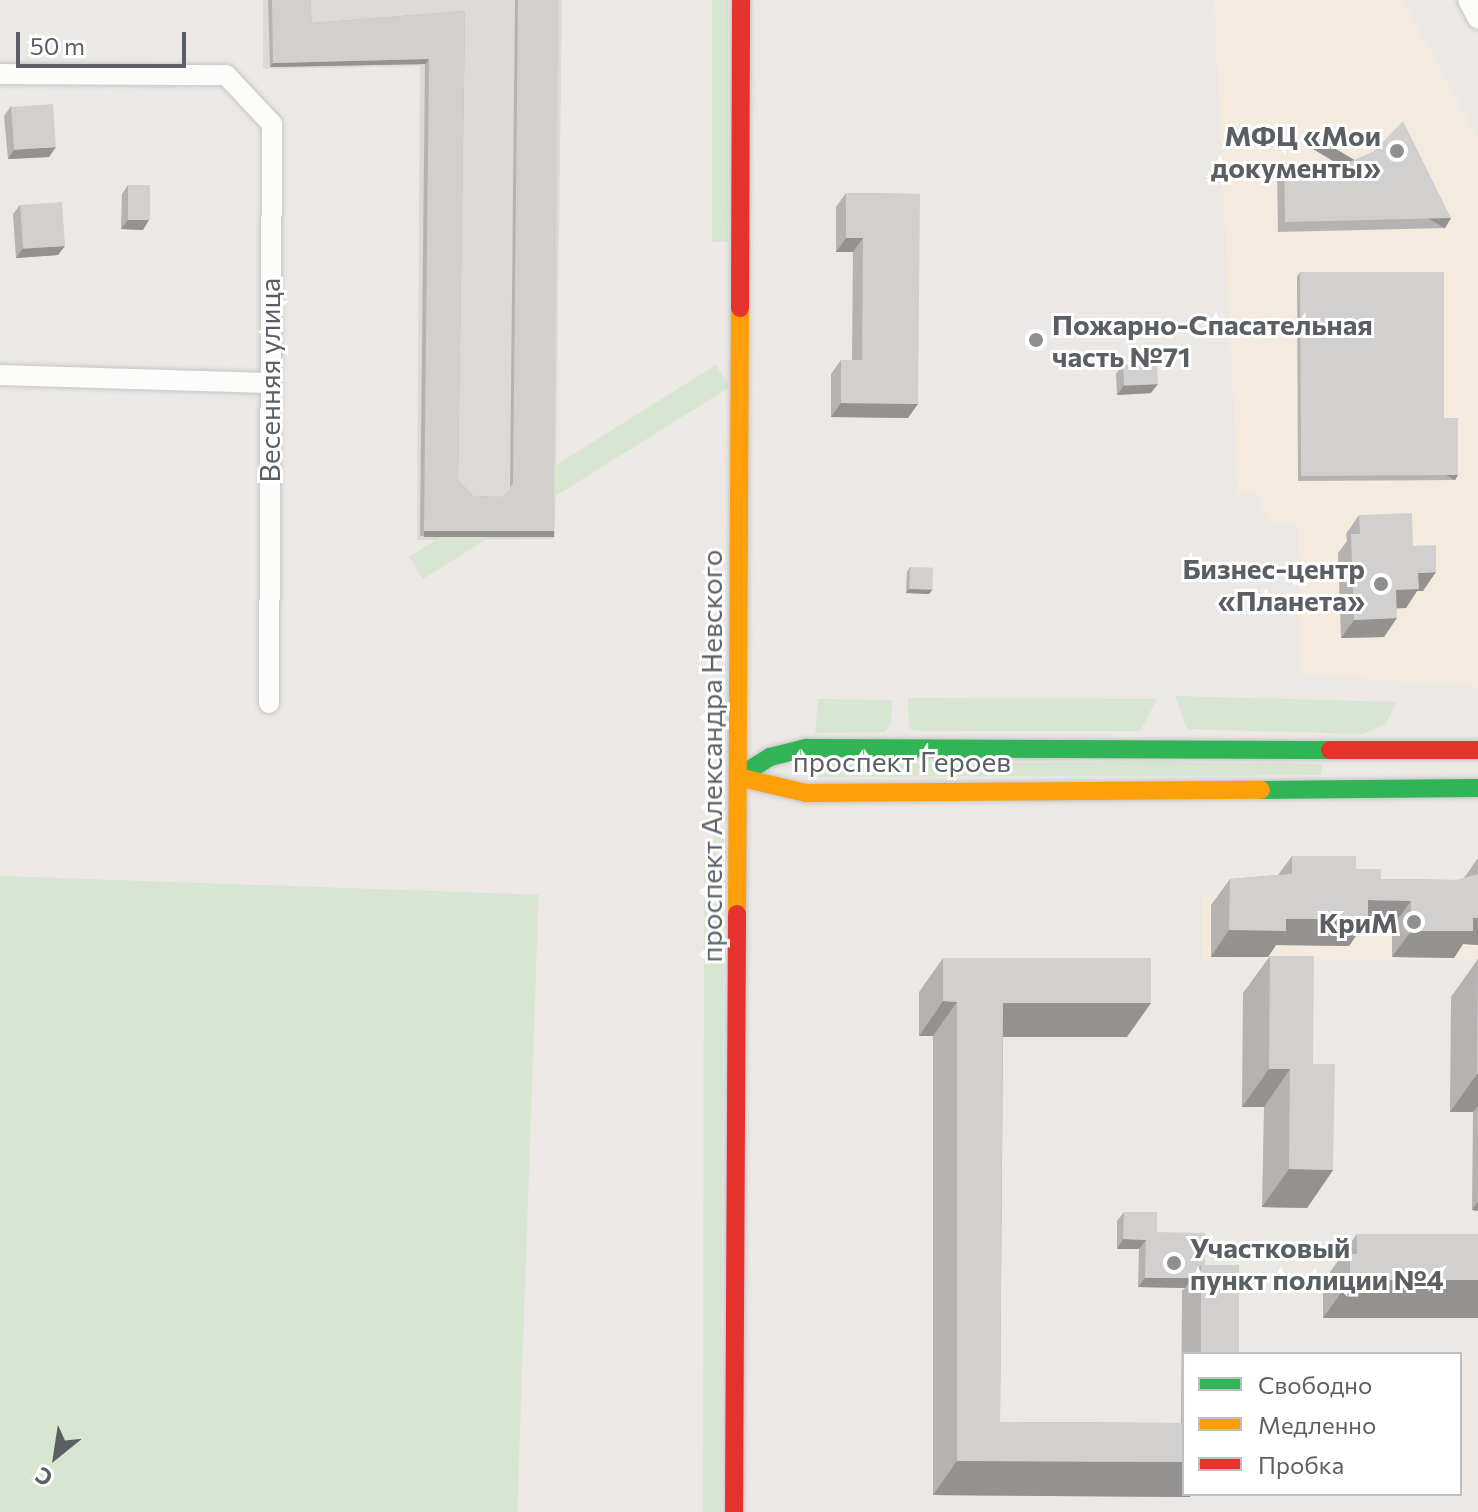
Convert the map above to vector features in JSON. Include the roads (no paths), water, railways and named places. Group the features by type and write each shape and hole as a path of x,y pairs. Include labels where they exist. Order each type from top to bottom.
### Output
{"main road":[{"name":"проспект Александра Невского","path":"734,1512 741,0"},
{"name":"проспект Героев","path":"738,777 770,757 807,748 1478,750"},
{"name":"проспект Героев","path":"738,777 806,793 1478,788"}],"street":[{"path":"1468,0 1478,19"},
{"name":"Весенняя улица","path":"0,74 226,75 272,124 267,383 269,703"},
{"path":"0,375 267,383"}],"place":[{"name":"МФЦ «Мои документы»","path":"1397,151"},
{"name":"Пожарно-Спасательная часть №71","path":"1036,340"},
{"name":"Бизнес-центр «Планета»","path":"1381,584"},
{"name":"КриМ","path":"1414,922"},
{"name":"Участковый пункт полиции №4","path":"1174,1263"}]}
